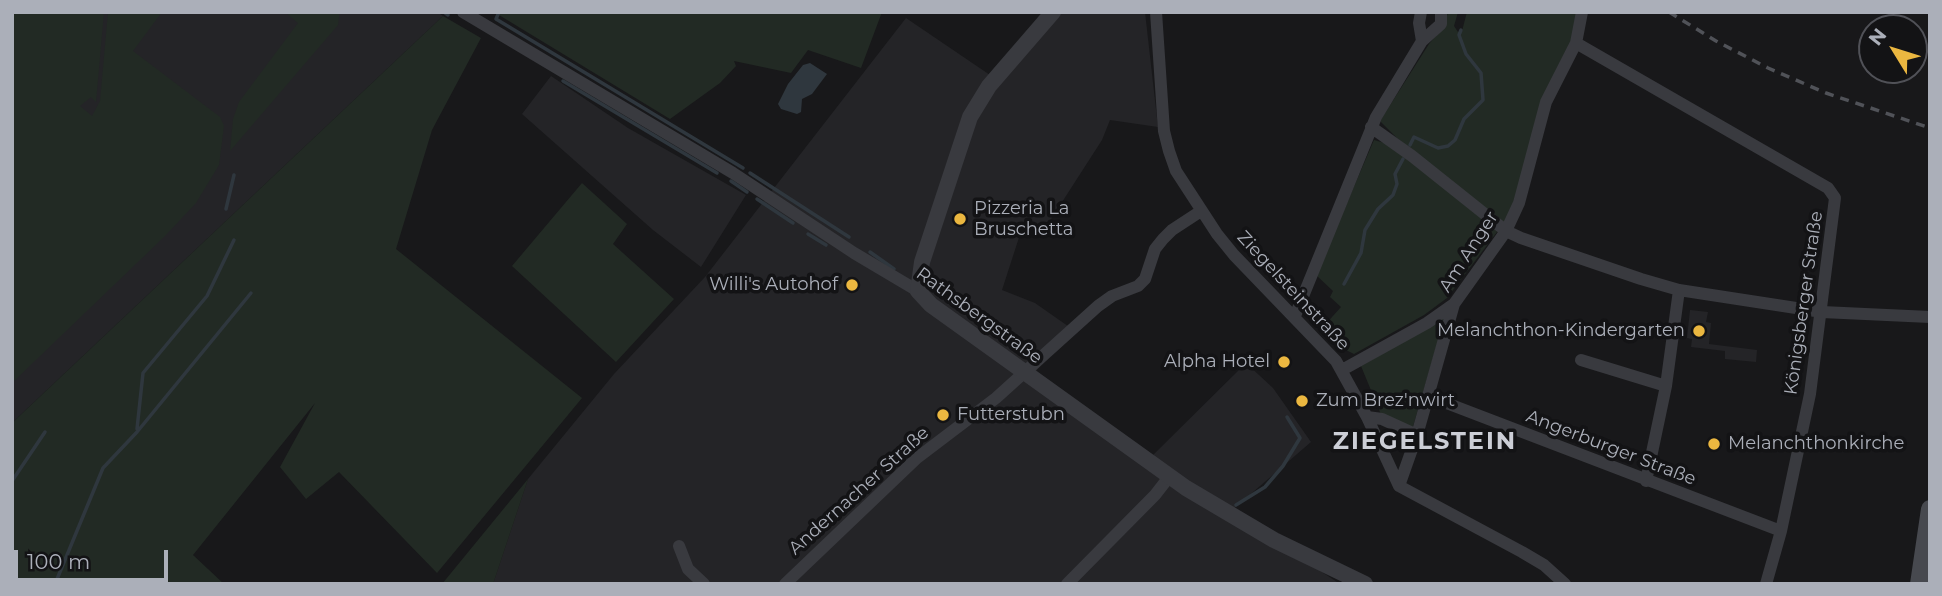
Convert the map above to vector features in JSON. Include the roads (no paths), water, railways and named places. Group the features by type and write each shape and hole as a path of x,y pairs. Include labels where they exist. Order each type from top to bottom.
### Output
{"main road":[{"path":"1919,584 1927,559 1930,509"}],"street":[{"name":"Rathsbergstraße","path":"463,12 733,173 854,253 918,291 931,305 1169,477 1274,540 1365,584"},
{"path":"918,291 922,262 970,117 989,86 1053,12"},
{"name":"Ziegelsteinstraße","path":"1156,12 1164,131 1176,171 1201,211 1234,255 1342,370 1399,486"},
{"path":"1421,12 1419,23 1422,41"},
{"path":"1294,316 1349,187 1371,127 1422,41 1441,24 1441,12"},
{"name":"Am Anger","path":"1399,486 1417,435 1454,304 1506,231 1525,189 1546,102 1576,43 1582,12"},
{"name":"Königsberger Straße","path":"1576,43 1828,188 1835,198 1810,394 1781,531 1766,584"},
{"path":"1371,127 1506,231 1521,238 1679,290 1822,312 1930,317"},
{"name":"Andernacher Straße","path":"785,584 895,478 996,398 1098,306 1112,296 1138,286 1145,279 1155,249 1163,239 1201,211"},
{"path":"1646,481 1666,386 1679,290"},
{"path":"1342,370 1427,323 1454,304"},
{"path":"1581,360 1666,386"},
{"name":"Angerburger Straße","path":"1428,396 1781,531"},
{"path":"1367,417 1382,419 1417,435"},
{"path":"1068,584 1155,495 1169,477"},
{"path":"1399,486 1522,552 1544,565 1565,584"},
{"path":"679,547 688,569 704,584"}],"waterway":[{"path":"444,12 448,15"},
{"path":"499,12 496,19 743,168"},
{"path":"1410,145 1414,137 1438,148 1448,146 1455,140 1464,119 1483,100 1481,73 1466,54 1459,35 1461,30"},
{"path":"563,81 717,173"},
{"path":"1344,284 1361,253 1365,230 1378,209 1393,195 1397,184 1395,174 1403,159"},
{"path":"750,173 849,237"},
{"path":"226,209 234,175"},
{"path":"731,181 747,192"},
{"path":"757,199 793,223"},
{"path":"808,234 826,245"},
{"path":"137,429 143,373 207,296 234,240"},
{"path":"870,252 894,269"},
{"path":"55,584 103,468 137,432 251,293"},
{"path":"1236,505 1265,487 1283,466 1300,438 1287,417"},
{"path":"12,481 45,432"}],"railway":[{"path":"1669,12 1716,41 1768,68 1826,93 1930,128"}],"place":[{"name":"Pizzeria La Bruschetta","path":"960,219"},
{"name":"Willi's Autohof","path":"852,285"},
{"name":"Melanchthon-Kindergarten","path":"1699,331"},
{"name":"Alpha Hotel","path":"1284,362"},
{"name":"Zum Brez'nwirt","path":"1302,401"},
{"name":"Futterstubn","path":"943,415"},
{"name":"Melanchthonkirche","path":"1714,444"}],"district":[{"name":"ZIEGELSTEIN","path":"1425,442"}]}
